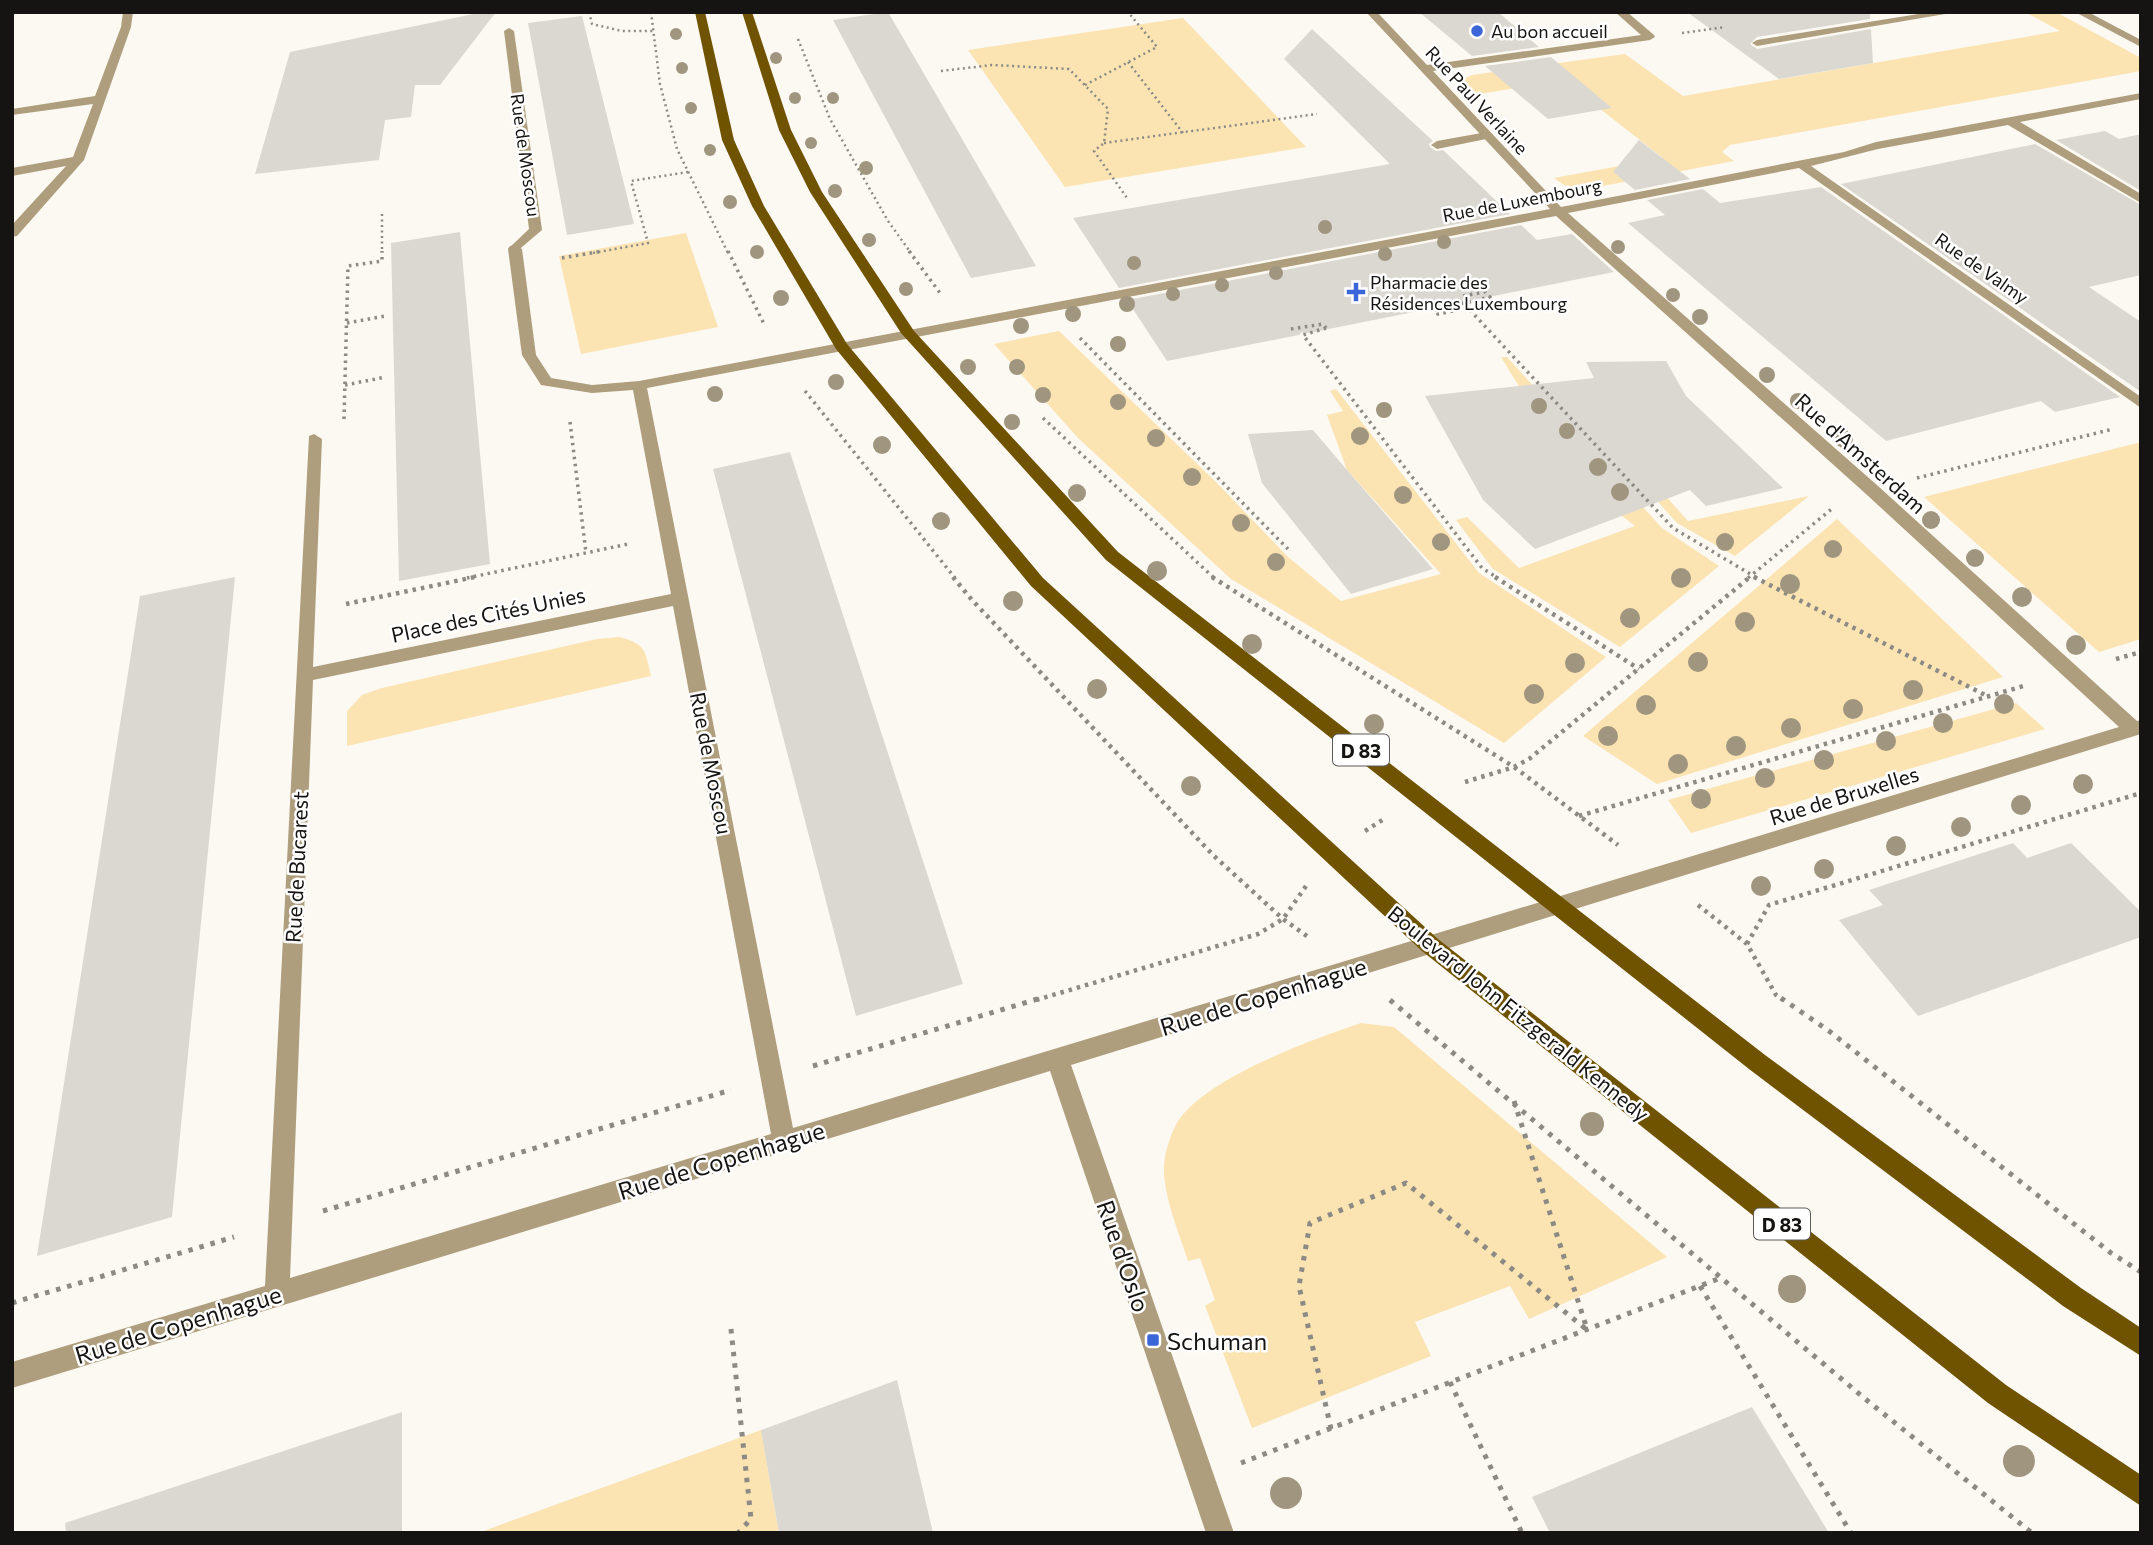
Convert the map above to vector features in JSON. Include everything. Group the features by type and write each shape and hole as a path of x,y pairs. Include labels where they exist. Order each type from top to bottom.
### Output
{"main road":[{"name":"Boulevard John Fitzgerald Kennedy","path":"700,12 728,139 758,206 841,346 1037,582 1430,946 1997,1394 2141,1492"},
{"name":"D 83","path":"747,12 785,130 795,151 816,192 871,272 908,333 1112,556 1758,1062 2072,1297 2141,1343"}],"street":[{"path":"12,233 78,160 126,26 128,12"},
{"name":"Rue Paul Verlaine","path":"1371,12 1558,211"},
{"path":"1425,69 1650,37 1620,12"},
{"path":"1757,43 1952,12"},
{"path":"2080,12 2141,44"},
{"name":"Rue de Moscou","path":"509,31 536,230 516,257"},
{"name":"Rue de Luxembourg","path":"908,333 1558,211 1801,164 1875,146 2141,96"},
{"path":"12,112 101,99"},
{"path":"2008,120 2141,199"},
{"path":"1437,145 1487,136"},
{"path":"12,172 78,160"},
{"name":"Rue de Valmy","path":"1801,164 2141,404"},
{"name":"Rue d'Amsterdam","path":"1558,211 1872,490 2071,672 2137,728"},
{"path":"516,257 529,355 546,382 592,390 639,385 908,333"},
{"name":"Rue de Moscou","path":"639,385 784,1140"},
{"name":"Rue de Bucarest","path":"277,1295 314,439"},
{"name":"Place des Cités Unies","path":"305,675 681,598"},
{"name":"Rue de Bruxelles","path":"1562,906 2137,728"},
{"name":"Rue de Copenhague","path":"12,1375 1562,906"},
{"name":"Rue d'Oslo","path":"1057,1058 1220,1533"}],"path":[{"path":"589,12 592,24 622,31 653,31"},
{"path":"1085,85 1157,47 1128,12"},
{"path":"1703,31 1728,27"},
{"path":"797,36 830,118 888,222 962,322"},
{"path":"1128,62 1182,133"},
{"path":"941,71 992,65 1069,69 1108,109 1104,143"},
{"path":"1127,198 1094,151 1104,143 1317,114"},
{"path":"516,257 648,243 631,181 688,172"},
{"path":"345,418 348,266 382,261 382,215"},
{"path":"1463,296 1485,292 1490,297 1434,310 1438,314 1468,308 1673,528 1751,575 1987,696"},
{"path":"347,323 385,316"},
{"path":"1290,329 1323,324 1326,328 1303,335 1482,568 1639,669"},
{"path":"1077,335 1288,549"},
{"path":"345,385 386,377"},
{"path":"586,553 569,413 592,390"},
{"path":"1040,415 1220,584 1514,767 1661,875 1747,944 1776,995 1829,1031 2111,1253 2141,1272"},
{"path":"1514,767 1529,759 1832,508 1872,490 2115,429"},
{"path":"307,612 668,536"},
{"path":"1578,816 2141,652"},
{"path":"1747,944 1769,905 2141,793"},
{"path":"12,1303 1258,934 1283,919"},
{"path":"1351,969 1514,1099 1945,1465 2032,1533"},
{"path":"1514,1099 1587,1330"},
{"path":"1331,1429 1299,1286 1310,1223 1406,1182 1587,1330"},
{"path":"1201,1479 1723,1278"},
{"path":"1700,1286 1852,1533"},
{"path":"731,1329 751,1519 738,1533"},
{"path":"1450,1382 1521,1533"}],"shaded area":[{"path":"2025,12 2056,12 2141,58 2141,71 1730,145 1722,152 1734,161 1587,189 1564,185 1554,178 1663,158 1563,80 1474,95 1463,83 1463,79 1472,75 1625,54 1683,96 2060,31"},
{"path":"1183,18 1306,147 1065,187 968,50"},
{"path":"686,233 718,327 581,354 559,256"},
{"path":"1059,331 1216,482 1287,556 1341,601 1441,574 1347,470 1327,415 1343,411 1330,391 1336,389 1479,573 1606,657 1504,743 1231,579 1078,438 994,344"},
{"path":"1501,357 1507,357 1662,528 1719,566 1620,647 1493,569 1456,520 1467,517 1519,568 1635,526 1577,481"},
{"path":"2141,442 2141,639 2099,652 1924,497"},
{"path":"1645,473 1688,521 1809,496 1735,556 1677,523 1634,475"},
{"path":"1837,519 2003,677 1657,784 1583,736"},
{"path":"619,637 635,642 643,649 651,676 347,746 347,711 362,695 382,688 597,639"},
{"path":"2016,703 2045,729 1691,833 1668,800"},
{"path":"1361,1023 1394,1027 1667,1257 1529,1319 1510,1286 1415,1322 1431,1356 1252,1428 1205,1306 1215,1300 1200,1258 1188,1261 1171,1209 1164,1169 1167,1147 1181,1117 1216,1087 1265,1061"},
{"path":"761,1430 779,1533 478,1533"}],"building":[{"path":"483,12 496,12 440,85 415,85 411,117 385,120 379,160 255,174 290,52"},
{"path":"888,12 1036,266 971,278 833,20"},
{"name":"Au bon accueil","path":"1419,12 1498,12 1539,47 1472,56"},
{"path":"1687,12 1870,12 1870,19 1757,37 1750,44 1757,49 1871,29 1873,63 1779,79"},
{"path":"582,16 634,224 567,235 528,23"},
{"path":"1312,29 1433,141 1429,144 1430,147 1436,151 1443,150 1510,214 1119,288 1073,218 1390,164 1284,59"},
{"path":"1551,57 1612,108 1548,119 1485,66"},
{"path":"2105,131 2119,139 2141,134 2141,191 2056,140"},
{"path":"1639,140 1690,179 1635,190 1613,172"},
{"path":"2035,144 2141,205 2141,275 2089,287 2141,322 2141,392 1841,184"},
{"path":"1821,187 2120,397 2055,412 2041,401 1886,441 1628,223 1665,215 1647,200 1703,189 1720,203"},
{"path":"1521,225 1537,240 1572,234 1614,272 1167,361 1127,300"},
{"path":"460,232 490,564 399,581 391,243"},
{"path":"1666,361 1686,396 1783,488 1706,506 1690,490 1535,549 1483,500 1425,396 1594,378 1586,362"},
{"path":"1313,430 1433,569 1351,594 1262,483 1248,434"},
{"path":"790,452 963,984 856,1016 713,469"},
{"path":"235,577 172,1217 37,1256 140,596"},
{"path":"2013,843 2027,858 2071,843 2141,912 2141,937 1918,1016 1839,920 1883,905 1869,890"},
{"path":"897,1380 933,1533 779,1533 761,1430"},
{"path":"1752,1407 1829,1533 1550,1533 1532,1497"},
{"path":"402,1412 402,1533 66,1533 65,1523"}],"place":[{"name":"Au bon accueil","path":"1477,31"},
{"name":"Pharmacie des Résidences Luxembourg","path":"1356,292"},
{"name":"Schuman","path":"1153,1340"}]}
